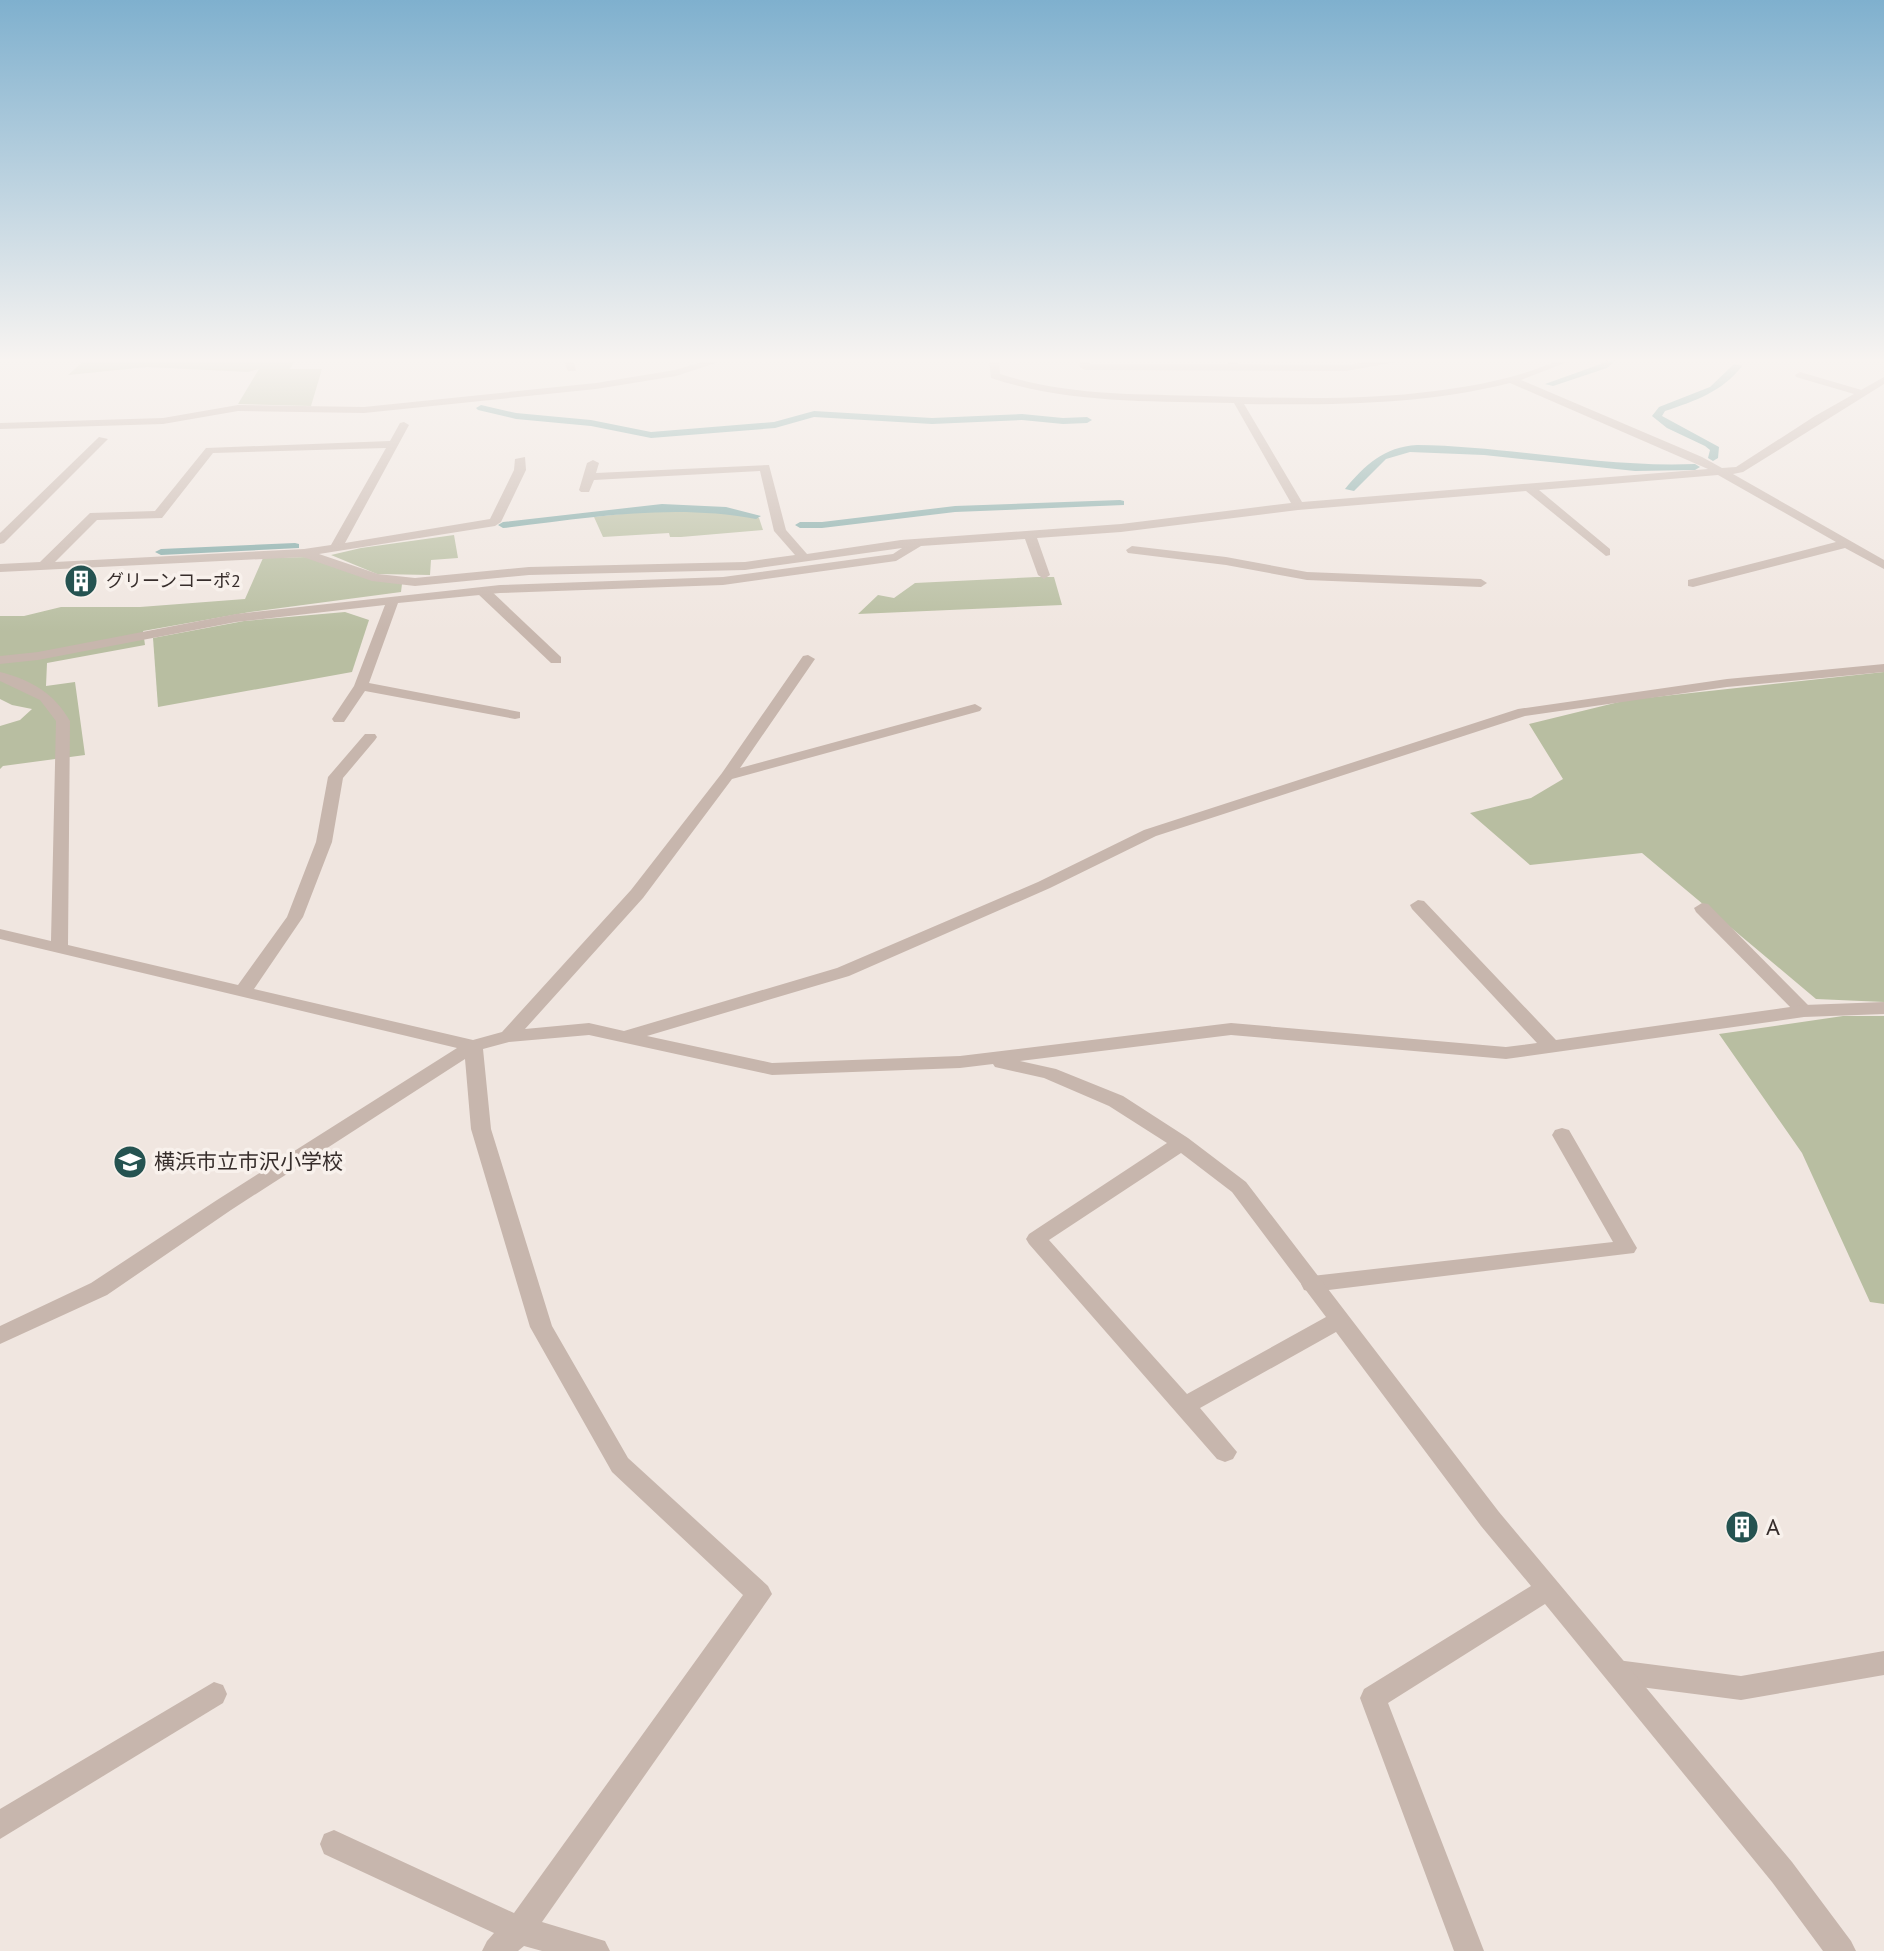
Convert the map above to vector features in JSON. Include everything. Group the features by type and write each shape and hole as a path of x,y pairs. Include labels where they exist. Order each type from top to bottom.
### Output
{"street":[{"path":"0,540 92,450"},
{"path":"43,566 94,516 158,515 210,450"},
{"path":"335,550 391,450"},
{"path":"1266,450 1298,506"},
{"path":"1677,450 1698,459 1884,565"},
{"path":"304,553 376,579 415,582 529,570 745,566 802,556 919,542 1030,536 1121,528 1298,506 1739,470 1771,450"},
{"path":"0,568 304,553 495,522 520,470 521,458"},
{"path":"585,490 593,463"},
{"path":"589,477 765,467 780,531 802,556"},
{"path":"1527,486 1606,552"},
{"path":"1121,528 1139,566"},
{"path":"1030,536 1044,575"},
{"path":"0,660 38,656 236,618 393,600 483,591 723,581 896,558 919,542"},
{"path":"1693,583 1848,543"},
{"path":"1132,550 1226,561 1307,576 1481,583"},
{"path":"483,591 556,660"},
{"path":"339,719 361,686 393,600"},
{"path":"508,1036 637,894 727,776 808,659"},
{"path":"627,1036 843,972 1044,885 1150,833 1523,712 1727,683 1884,668"},
{"path":"0,676 23,684 54,702 63,721 59,947"},
{"path":"361,686 515,715"},
{"path":"727,776 975,708"},
{"path":"243,991 295,917 324,842 336,777 370,737"},
{"path":"1418,905 1551,1046"},
{"path":"1702,908 1804,1010"},
{"path":"0,934 474,1046"},
{"path":"960,1062 1231,1029 1507,1053 1804,1010 1884,1008"},
{"path":"0,1336 99,1289 224,1205 474,1046 508,1036 589,1029 772,1069 960,1062 1008,1063 1049,1073 1116,1101 1181,1143 1238,1187 1483,1510 1782,1872 1841,1951"},
{"path":"474,1046 481,1129 541,1327 620,1465 759,1594 519,1930 497,1951"},
{"path":"1312,1284 1627,1248 1562,1135"},
{"path":"1181,1143 1036,1239 1225,1452"},
{"path":"1185,1406 1339,1320"},
{"path":"1469,1951 1373,1698 1548,1589"},
{"path":"1617,1672 1741,1688 1884,1663"},
{"path":"0,1825 214,1694"},
{"path":"334,1843 519,1930 595,1951"}],"green space":[{"path":"726,510 759,518 763,530 681,537 670,537 669,533 603,537 594,517 648,511"},
{"path":"454,535 458,558 431,560 430,575 377,574 331,555 361,548"},
{"path":"309,557 402,584 401,592 250,612 143,631 145,645 47,663 46,686 75,682 85,755 3,766 0,769 0,726 20,720 32,709 12,705 0,699 0,616 24,616 61,607 140,607 245,599 263,558"},
{"path":"1054,577 1062,605 858,614 878,595 894,598 915,583"},
{"path":"345,612 369,620 352,672 158,707 153,638 244,621"},
{"path":"1884,672 1884,1002 1816,999 1642,853 1530,865 1470,813 1531,798 1563,779 1529,724 1627,700"},
{"path":"1843,1016 1884,1016 1884,1304 1870,1302 1802,1153 1719,1034"}],"waterway":[{"path":"1350,489 1383,457 1402,450"},
{"path":"1455,450 1635,468 1695,467"},
{"path":"1713,458 1715,450"},
{"path":"800,525 822,525 955,509 1120,503"},
{"path":"503,525 662,508 726,510 756,516"},
{"path":"161,552 295,546"}],"place":[{"name":"グリーンコーポ2","path":"81,581"},
{"name":"横浜市立市沢小学校","path":"130,1162"},
{"name":"A","path":"1742,1527"}]}
